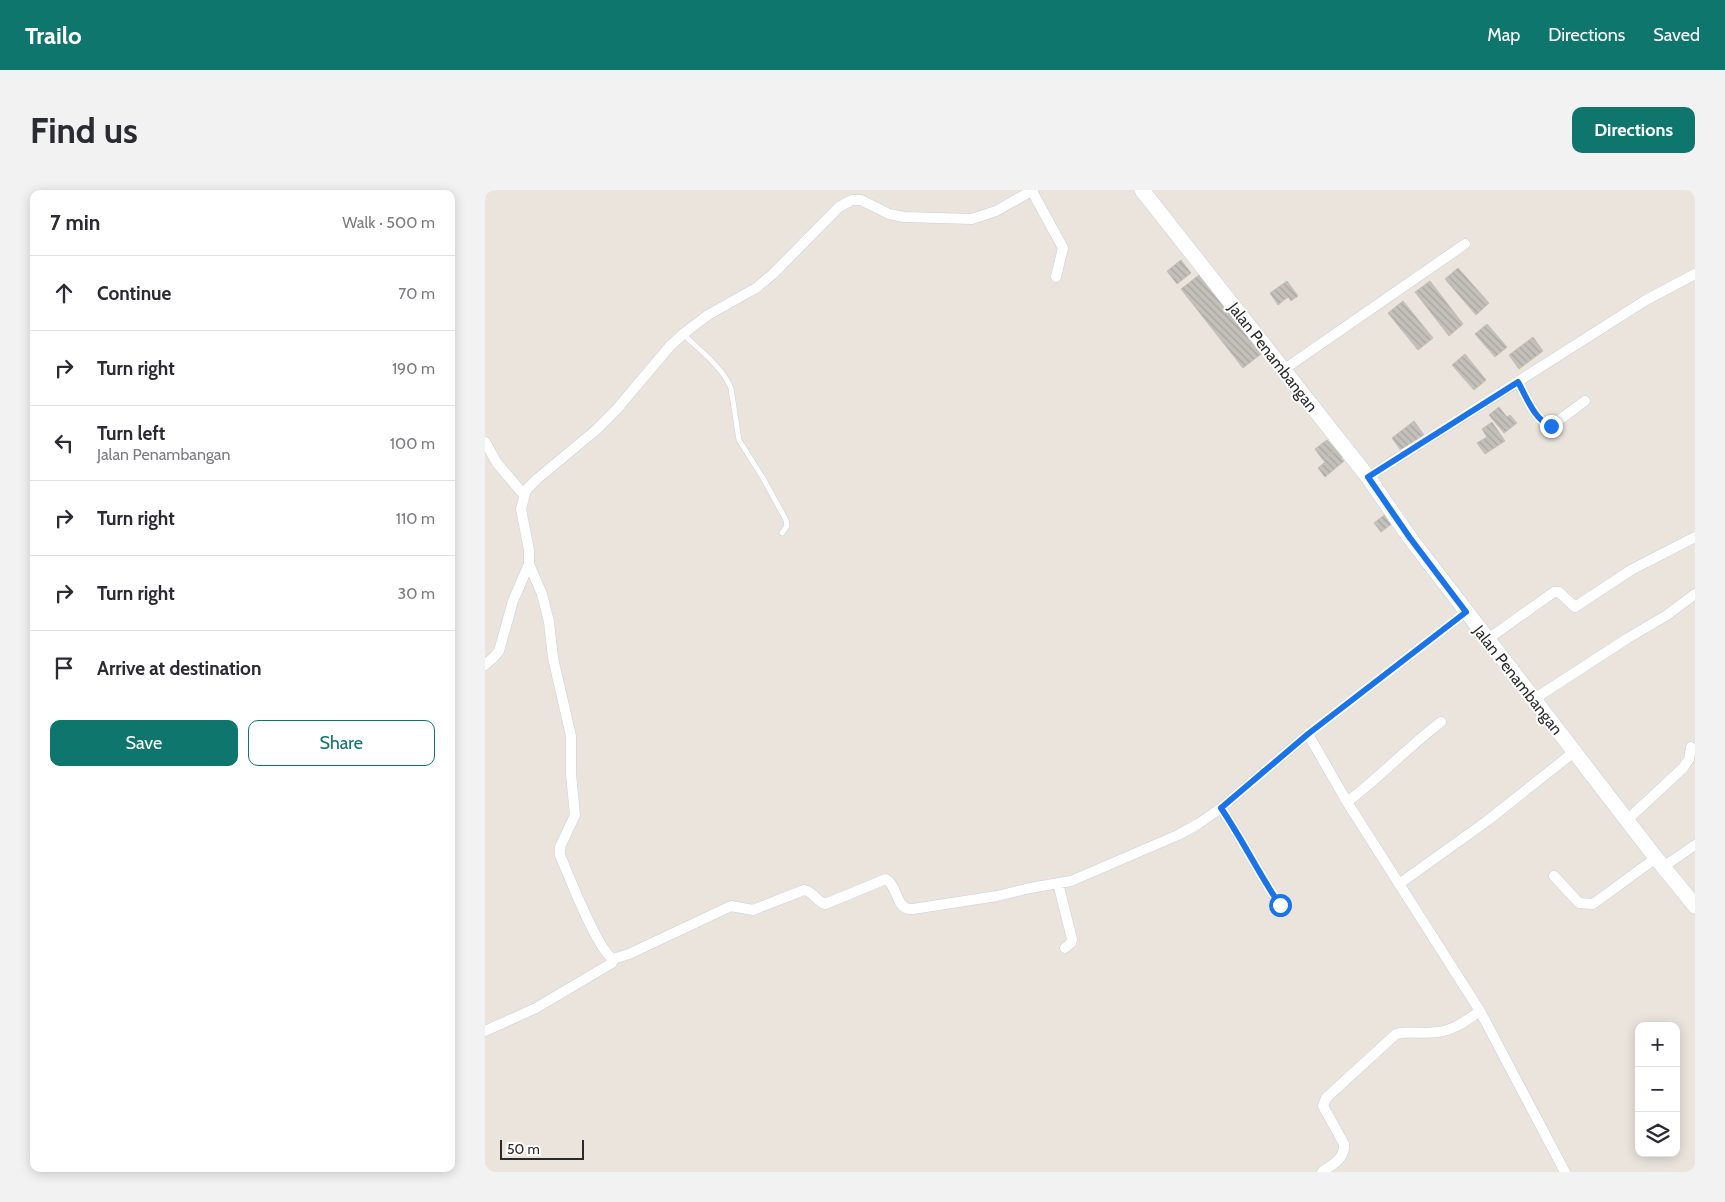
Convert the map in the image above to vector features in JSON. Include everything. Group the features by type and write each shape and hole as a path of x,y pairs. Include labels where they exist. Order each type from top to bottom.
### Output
{"street":[{"path":"851,190 861,200 889,214 903,217 971,219 997,211 1033,191 1063,247 1056,277"},
{"name":"Jalan Penambangan","path":"1143,190 1368,477 1410,538 1466,612 1695,906"},
{"path":"485,665 499,651 513,601 529,564 529,550 521,509 526,490 596,430 616,410 670,346 683,334 708,315 755,288 773,274 839,207 852,200 861,200"},
{"path":"1283,370 1465,244"},
{"path":"1368,477 1646,300 1695,274"},
{"path":"1518,382 1538,417 1544,424 1551,426 1585,400"},
{"path":"485,442 497,463 524,495"},
{"path":"1488,639 1554,592 1559,592 1575,607 1631,570 1695,537"},
{"path":"485,1031 537,1008 612,964 613,960 603,948 595,933 560,855 560,847 575,816 571,774 571,736 553,658 549,622 542,594 529,564"},
{"path":"1534,699 1667,615 1695,594"},
{"path":"611,958 619,958 629,954 731,906 753,910 804,890 810,892 820,902 825,904 886,879 892,886 903,908 908,910 997,896 1071,881 1178,835 1198,824 1221,808 1308,734 1466,612"},
{"path":"1347,802 1373,782 1415,742 1441,722"},
{"path":"1308,734 1347,802 1480,1011 1565,1172"},
{"path":"1627,820 1683,768 1689,759 1691,747"},
{"path":"1399,884 1487,821 1574,752"},
{"path":"1221,808 1280,905"},
{"path":"1554,876 1579,904 1593,904 1659,862 1695,846"},
{"path":"1058,883 1072,939 1071,943 1065,948"},
{"path":"1322,1172 1340,1159 1344,1151 1344,1144 1323,1106 1326,1098 1396,1034 1450,1030 1480,1011"}],"lane":[{"path":"683,334 722,372 729,382 739,440 786,520 787,526 782,533"}],"building":[{"path":"1181,260 1191,273 1177,284 1167,271"},
{"path":"1458,268 1489,303 1476,315 1445,279"},
{"path":"1199,275 1261,354 1243,368 1181,289"},
{"path":"1287,281 1298,296 1291,301 1288,297 1278,305 1270,293"},
{"path":"1430,281 1463,324 1449,336 1415,292"},
{"path":"1403,301 1433,338 1418,350 1388,313"},
{"path":"1487,324 1507,347 1495,357 1475,334"},
{"path":"1533,337 1543,351 1519,369 1509,355"},
{"path":"1465,354 1486,380 1474,390 1452,365"},
{"path":"1499,407 1507,417 1510,415 1517,423 1504,433 1489,415"},
{"path":"1414,421 1424,435 1402,452 1392,438"},
{"path":"1492,422 1505,441 1485,454 1477,443 1487,437 1482,429"},
{"path":"1327,440 1336,450 1323,460 1315,449"},
{"path":"1341,449 1345,455 1341,458 1344,461 1325,477 1318,468 1325,462 1323,460 1336,450 1337,452"},
{"path":"1387,513 1394,522 1381,532 1374,523"}],"route":[{"path":"1280,905 1221,808 1308,734 1466,612 1410,538 1368,477 1518,382 1538,417 1544,424 1551,426"}]}
